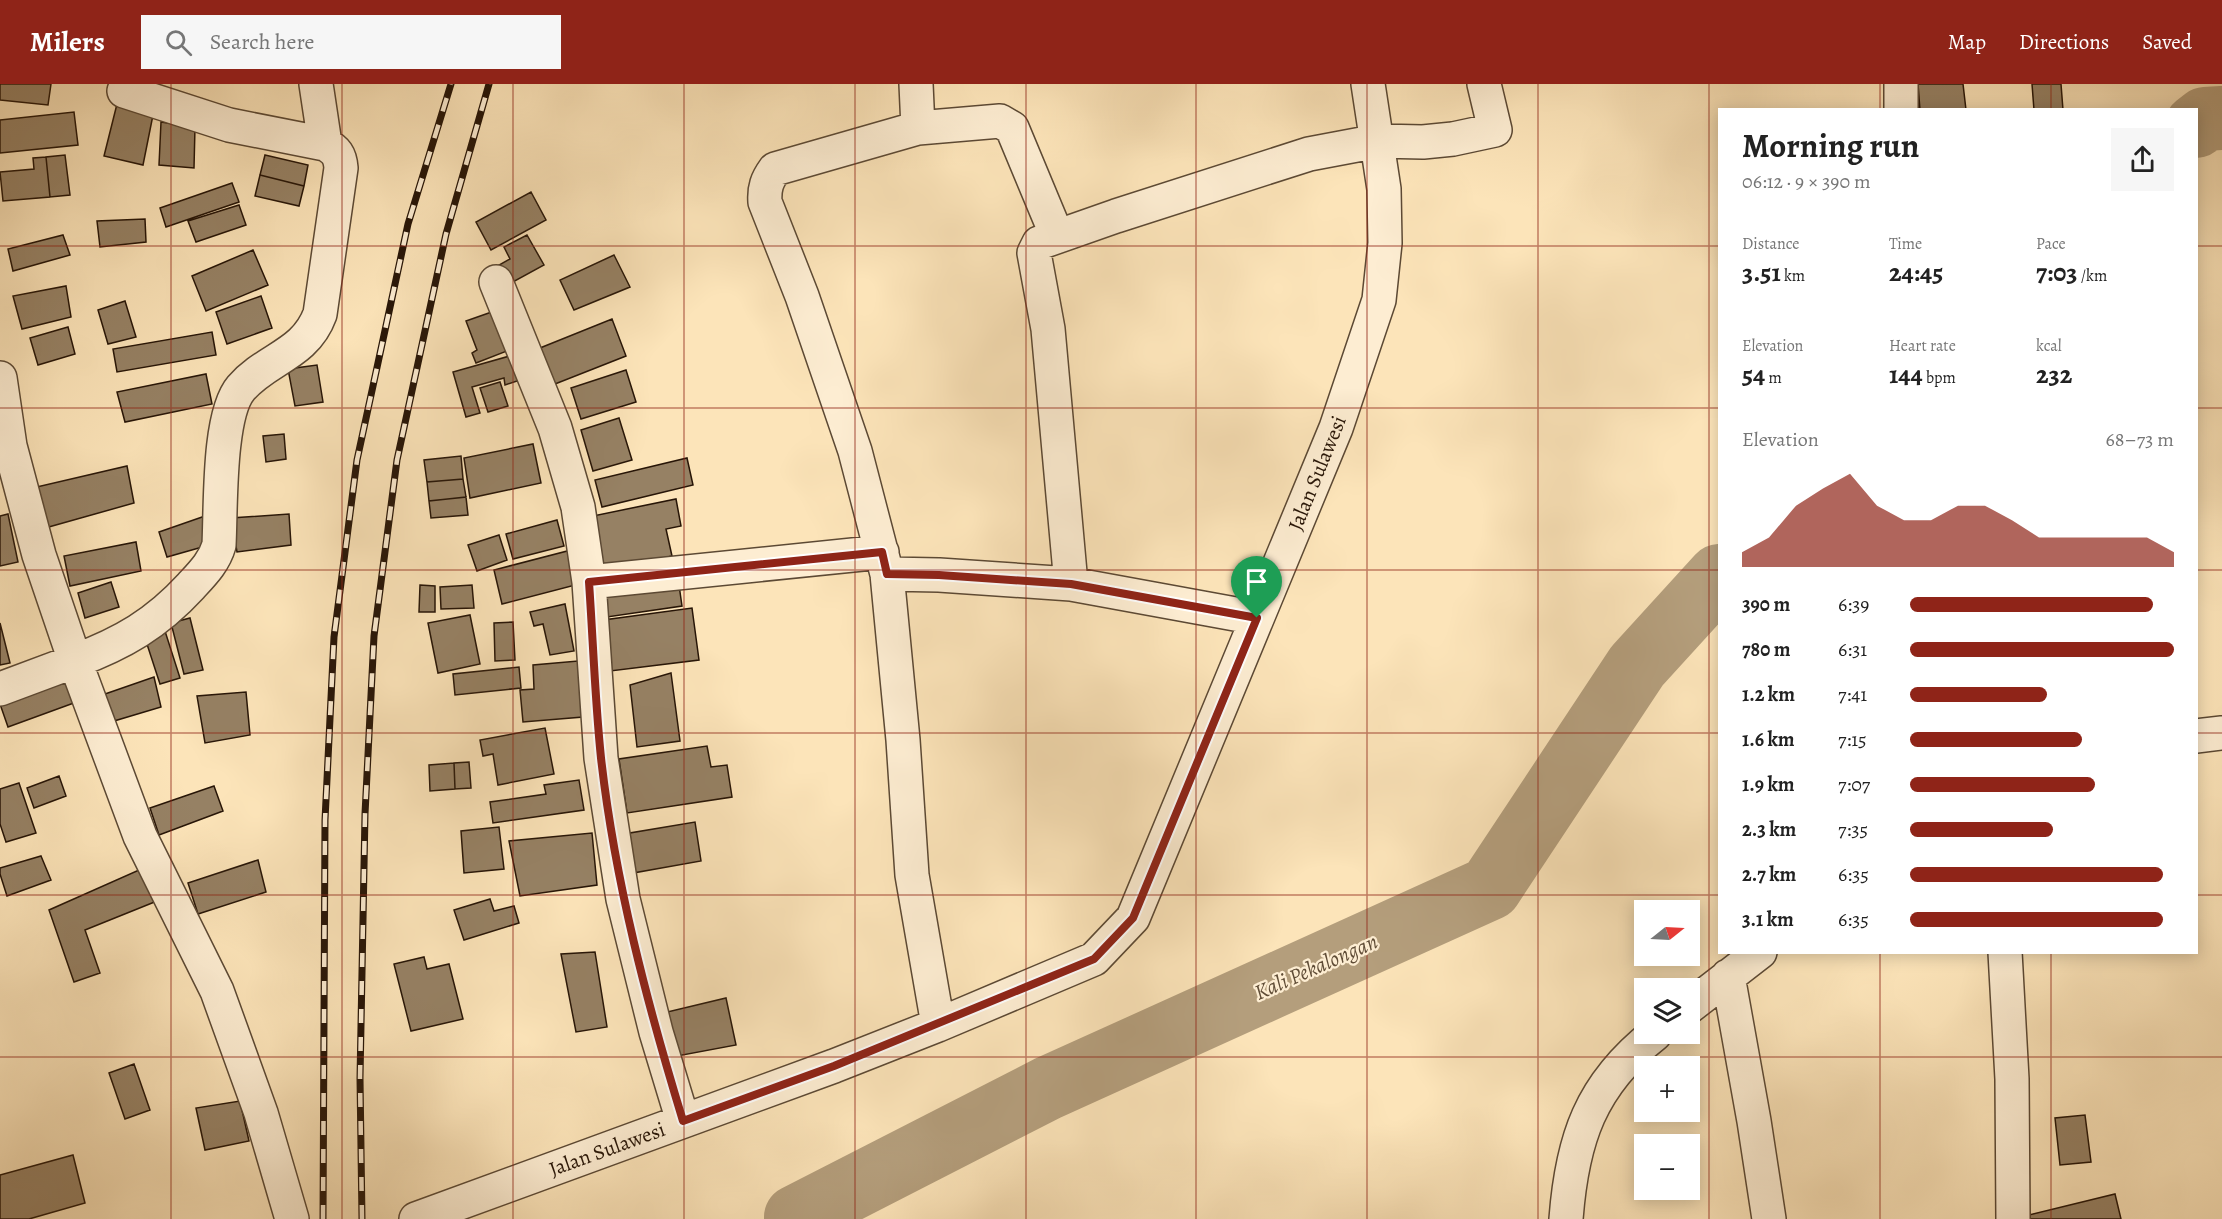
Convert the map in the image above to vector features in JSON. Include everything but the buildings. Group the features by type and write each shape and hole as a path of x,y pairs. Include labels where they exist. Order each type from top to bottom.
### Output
{"street":[{"path":"316,84 325,144"},
{"path":"916,84 918,128"},
{"name":"Jalan Sulawesi","path":"416,1219 448,1213 938,1025 1094,959 1133,918 1330,442 1379,300 1385,243 1384,189 1368,84"},
{"path":"1071,584 1048,328 1034,253 1039,243 1309,154 1378,141 1443,140 1496,130 1484,84"},
{"path":"1901,84 1901,108"},
{"path":"0,689 112,647 146,628 174,605 211,564 219,545 225,433 231,406 242,388 298,346 314,330 320,314 341,168 340,159 335,150 325,144 229,125 118,86"},
{"path":"938,1025 912,875 903,740 885,563 855,452 802,296 765,202 764,193 767,179 775,169 918,128 1000,121 1012,128 1058,236"},
{"path":"496,282 555,428 578,507 589,582 601,758 623,899 656,1032 683,1121"},
{"path":"0,378 10,446 39,555 75,661 140,837 217,991 261,1113 292,1219"},
{"path":"589,582 885,563 939,575 1071,584 1257,618"},
{"path":"2198,736 2222,733"},
{"path":"1700,998 1757,954"},
{"path":"2005,954 2011,1056 2013,1219"},
{"path":"1728,976 1769,1219"},
{"path":"1566,1219 1574,1160 1588,1114 1622,1062 1643,1044"}],"waterway":[{"name":"Kali Pekalongan","path":"2198,124 2205,119 2222,118"},
{"name":"Kali Pekalongan","path":"796,1219 1048,1088 1490,888 1637,666 1718,577"}],"railway":[{"path":"323,1219 325,820 334,637 357,460 408,224 451,84"},
{"path":"362,1219 360,1078 365,814 374,636 397,460 446,234 489,84"}],"route":[{"path":"882,552 887,574 939,575 1071,584 1257,618 1133,918 1094,959 834,1066 683,1121 656,1032 623,899 601,758 589,582 882,552"}]}
